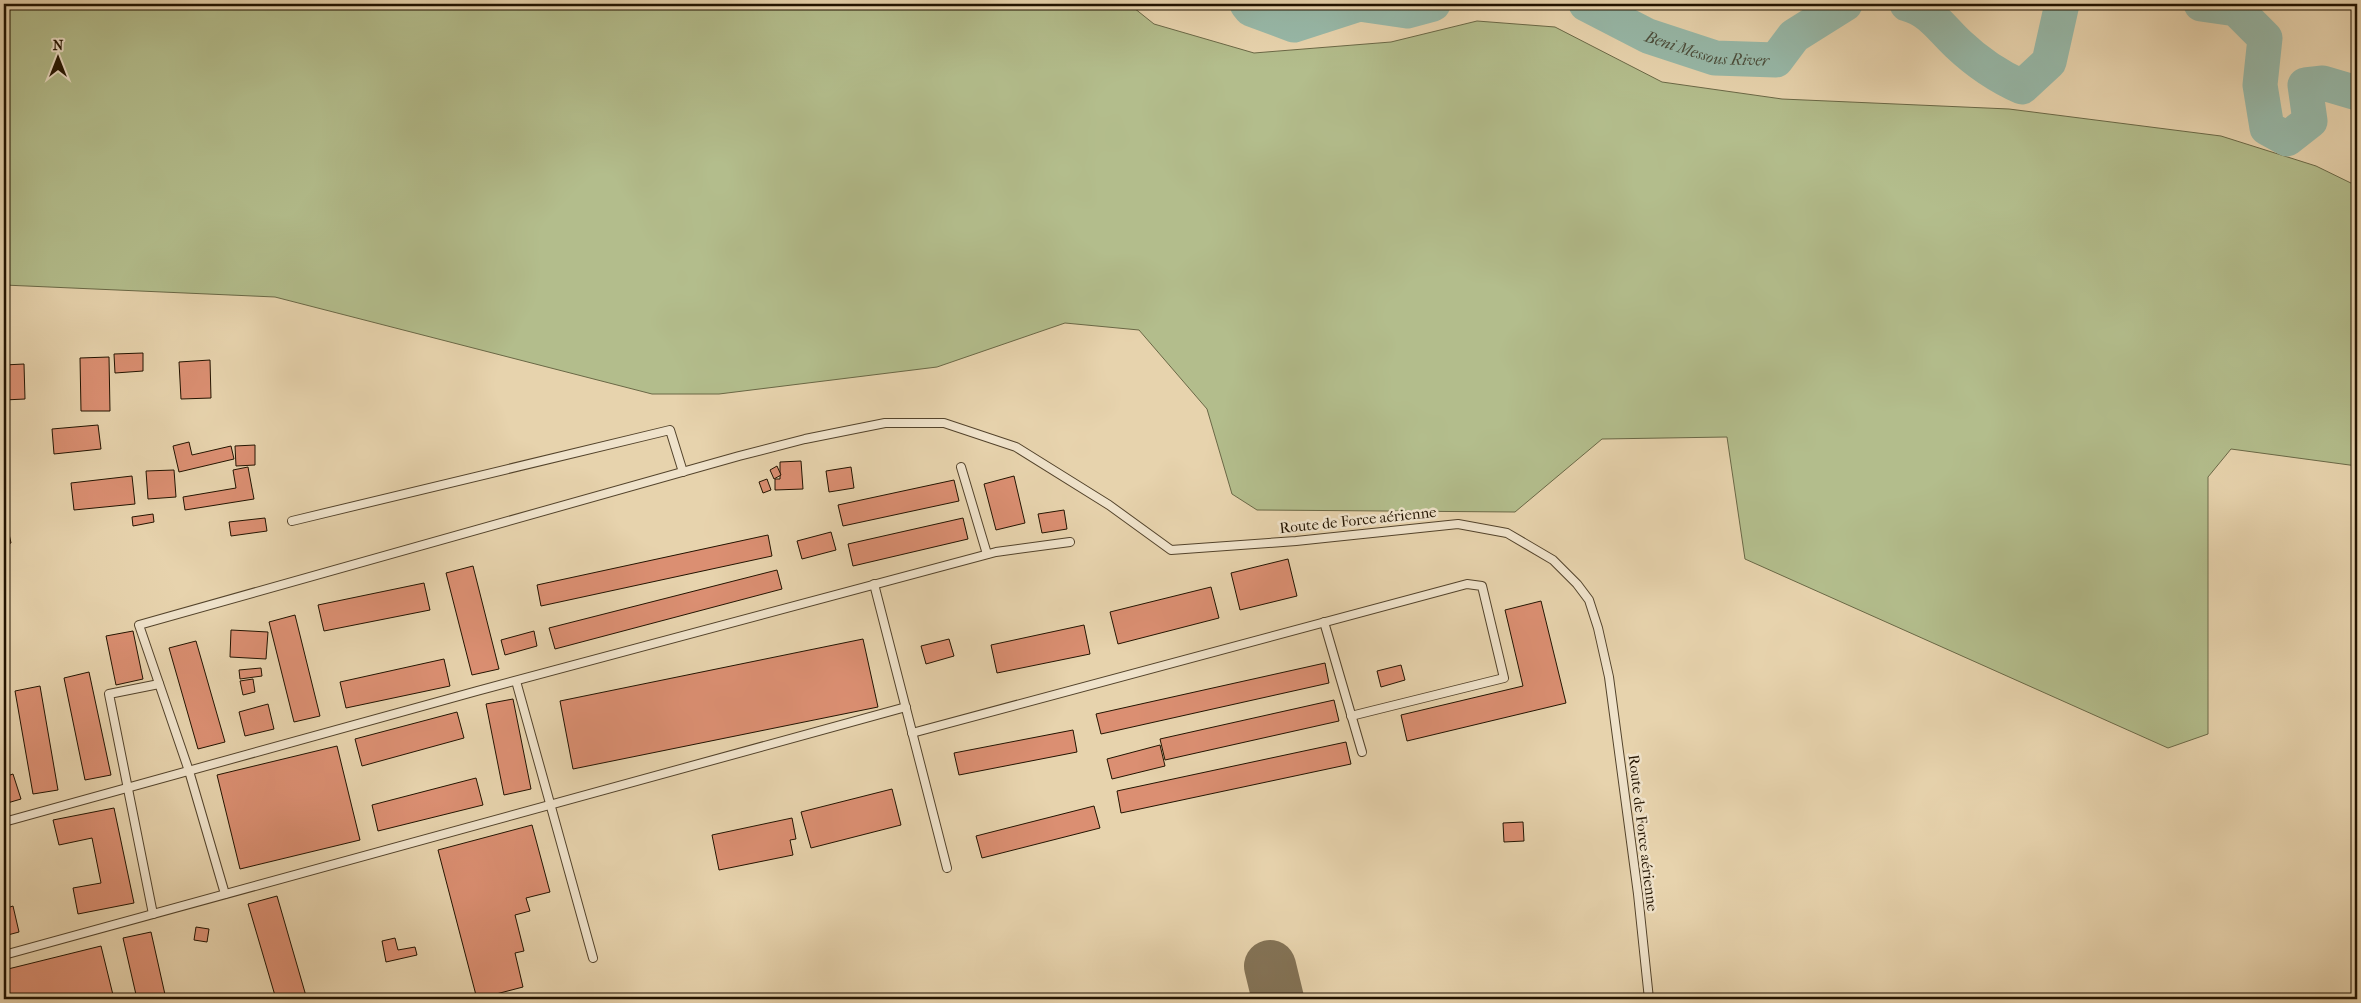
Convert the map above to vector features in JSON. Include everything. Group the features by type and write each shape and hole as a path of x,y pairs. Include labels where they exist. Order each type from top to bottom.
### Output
{"lane":[{"name":"Route de Force aérienne","path":"159,684 139,625 739,456 805,439 885,423 944,423 1016,447 1109,505 1171,550 1296,541 1458,524 1507,533 1553,560 1578,584 1589,600 1598,628 1609,677 1638,894 1649,999"},
{"path":"292,521 670,430 683,472"},
{"path":"961,467 987,554"},
{"path":"4,822 987,554 1070,542"},
{"path":"874,584 947,868"},
{"path":"912,732 1467,584 1482,586 1504,678 1351,716"},
{"path":"1324,622 1362,752"},
{"path":"516,681 593,958"},
{"path":"153,914 110,694 159,684 190,771 225,894"},
{"path":"4,955 906,707"}],"green space":[{"path":"4,4 1129,4 1154,24 1254,53 1391,42 1477,21 1555,27 1662,82 1782,99 2009,109 2221,136 2316,166 2357,186 2357,466 2231,449 2208,477 2208,734 2168,748 1745,559 1727,437 1602,439 1515,512 1257,510 1232,494 1207,409 1139,330 1065,323 937,367 719,394 652,394 275,297 4,285"}],"building":[{"path":"143,353 143,371 115,373 114,354"},
{"path":"109,357 110,411 81,411 80,358"},
{"path":"210,360 211,398 181,399 179,362"},
{"path":"24,364 25,399 4,400 4,365"},
{"path":"98,425 101,449 54,454 52,429"},
{"path":"189,442 192,455 231,446 234,459 179,472 173,446"},
{"path":"255,445 255,465 236,466 235,446"},
{"path":"801,461 803,489 775,490 775,479 780,479 780,462"},
{"path":"777,466 781,475 774,479 770,470"},
{"path":"248,467 254,499 185,510 183,497 236,488 233,470"},
{"path":"851,467 854,488 829,492 826,471"},
{"path":"174,470 176,497 148,499 146,471"},
{"path":"132,476 135,504 74,510 71,483"},
{"path":"1014,476 1025,523 996,530 984,484"},
{"path":"767,479 771,490 763,493 759,482"},
{"path":"954,480 959,501 843,526 838,505"},
{"path":"1064,510 1067,529 1042,533 1038,514"},
{"path":"4,511 11,543 4,545"},
{"path":"153,514 154,522 133,526 132,517"},
{"path":"265,518 267,531 231,536 229,522"},
{"path":"963,518 968,539 853,566 848,544"},
{"path":"831,532 836,550 802,559 797,541"},
{"path":"768,535 772,556 541,606 537,585"},
{"path":"1288,559 1297,596 1240,610 1231,573"},
{"path":"473,566 499,669 472,675 446,573"},
{"path":"777,570 782,589 555,649 549,628"},
{"path":"424,583 430,610 324,631 318,605"},
{"path":"1211,587 1219,618 1118,644 1110,612"},
{"path":"1541,601 1566,703 1407,741 1401,715 1523,686 1505,610"},
{"path":"295,615 320,716 294,722 269,622"},
{"path":"1084,625 1090,654 997,673 991,645"},
{"path":"231,630 268,632 266,659 230,657"},
{"path":"133,631 143,679 116,685 106,636"},
{"path":"534,631 537,646 505,655 501,640"},
{"path":"863,639 878,707 573,769 560,701"},
{"path":"949,639 954,656 926,664 921,646"},
{"path":"196,641 225,742 198,749 169,648"},
{"path":"444,659 450,686 346,708 340,682"},
{"path":"1325,663 1329,683 1101,734 1096,714"},
{"path":"1401,665 1405,680 1381,687 1377,671"},
{"path":"261,668 262,676 240,679 239,670"},
{"path":"89,672 111,775 85,780 64,678"},
{"path":"253,679 255,692 243,695 240,681"},
{"path":"40,686 58,790 33,794 15,691"},
{"path":"513,699 531,789 504,795 486,704"},
{"path":"1334,700 1339,721 1165,760 1160,739"},
{"path":"268,704 274,729 245,736 239,712"},
{"path":"457,712 464,738 362,766 355,739"},
{"path":"1073,730 1077,752 959,775 954,753"},
{"path":"1346,742 1351,764 1121,813 1117,791"},
{"path":"1160,745 1165,766 1112,779 1107,759"},
{"path":"337,746 360,840 240,869 217,775"},
{"path":"13,774 21,799 4,804 4,777"},
{"path":"476,778 483,805 378,831 372,805"},
{"path":"892,789 901,825 811,848 801,812"},
{"path":"1094,806 1100,828 982,858 976,836"},
{"path":"114,808 134,903 78,914 73,888 101,883 92,838 59,845 53,820"},
{"path":"792,818 796,839 790,840 793,855 719,870 712,835"},
{"path":"1523,822 1524,841 1504,842 1503,823"},
{"path":"532,825 550,892 526,898 530,911 515,915 524,951 515,953 523,987 477,999 438,850"},
{"path":"277,896 306,996 296,999 276,999 248,904"},
{"path":"13,906 19,932 4,936 4,909"},
{"path":"196,927 209,929 207,942 194,940"},
{"path":"151,932 166,999 137,999 123,938"},
{"path":"395,938 398,950 415,947 417,955 386,962 382,941"},
{"path":"101,946 114,999 6,999 4,970"}],"waterway":[{"name":"Beni Messous River","path":"1247,4 1251,9 1294,25 1359,4 1407,11 1433,4"},
{"name":"Beni Messous River","path":"1586,4 1648,36 1715,58 1776,60 1794,36 1845,4"},
{"name":"Beni Messous River","path":"1907,4 1929,15 1980,63 2022,87 2049,62 2062,4"},
{"name":"Beni Messous River","path":"2201,4 2236,9 2265,38 2260,85 2267,128 2287,139 2310,121 2305,85 2323,83 2357,93"}],"taxiway":[{"path":"1270,966 1278,999"}]}
